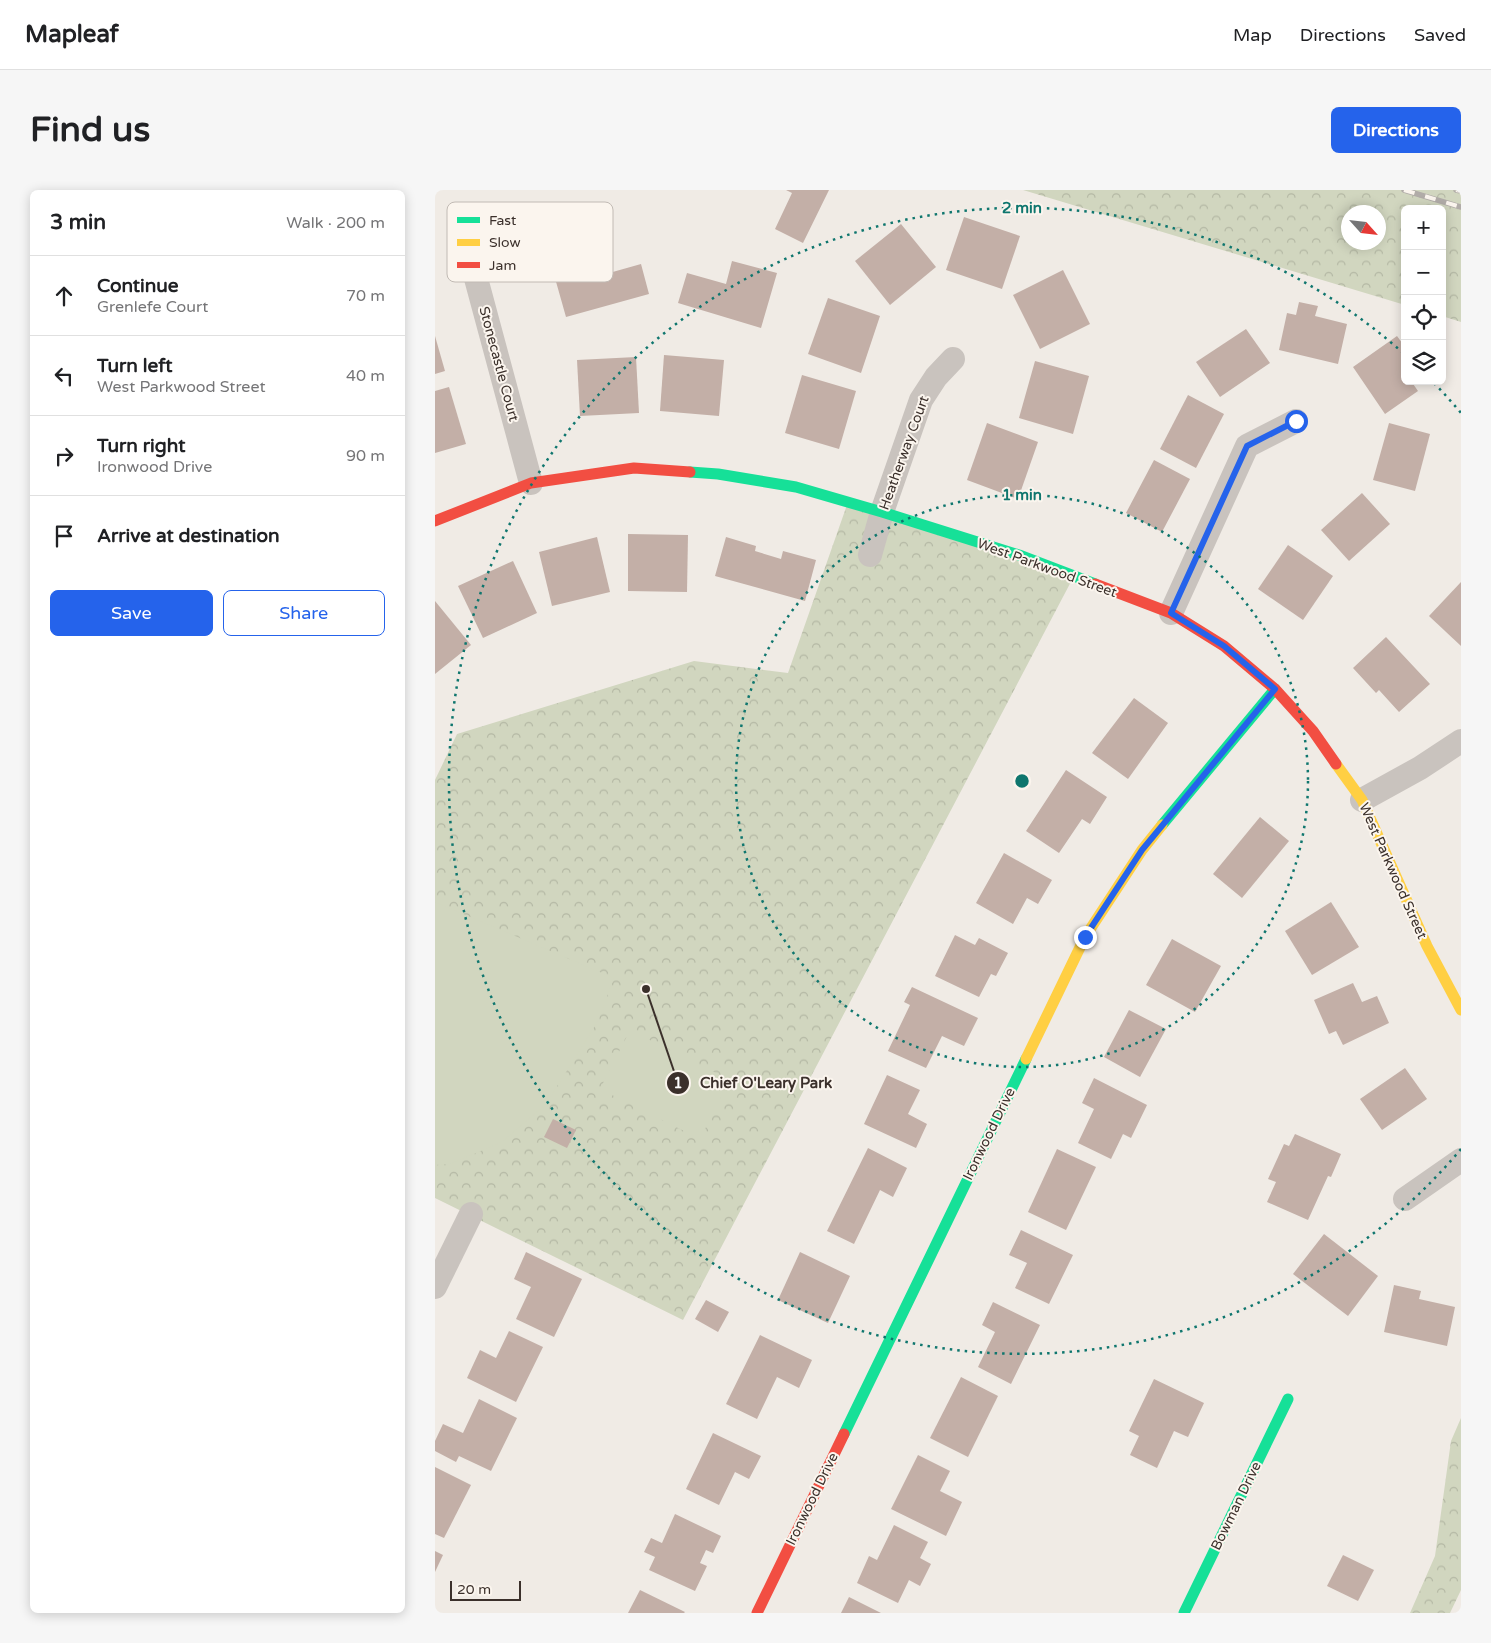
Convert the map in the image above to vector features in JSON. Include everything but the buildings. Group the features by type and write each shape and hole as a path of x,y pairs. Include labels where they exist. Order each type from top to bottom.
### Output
{"street":[{"name":"Stonecastle Court","path":"477,282 531,483"},
{"name":"Heatherway Court","path":"871,555 882,512 921,400 936,377 953,359"},
{"path":"1171,613 1247,446 1296,421"},
{"name":"West Parkwood Street","path":"435,520 531,483 634,468 717,474 796,487 882,512 1019,555 1171,613 1224,646 1275,689 1313,731 1362,800 1427,946 1461,1010"},
{"name":"Ironwood Drive","path":"757,1613 1085,937 1142,850 1275,689"},
{"path":"1362,800 1419,768 1461,741"},
{"path":"1405,1199 1461,1160"},
{"path":"435,1287 471,1214"},
{"name":"Bowman Drive","path":"1184,1613 1288,1399"}],"green space":[{"path":"1023,190 1461,190 1461,322 1446,317 1446,205 1401,205 1401,304"},
{"path":"848,502 1074,576 683,1320 435,1198 435,780 457,734 694,661 788,673"},
{"path":"435,902 614,978 598,1021 546,1104 502,1142 450,1164 435,1165"},
{"path":"630,1030 730,1080 700,1139 600,1089"},
{"path":"1461,1418 1461,1590 1450,1613 1410,1613 1435,1556 1451,1441"}],"railway":[{"path":"1404,190 1461,207"},
{"path":"1456,190 1461,191"}],"traffic: fast":[{"path":"690,472 718,474 796,487 1019,555 1095,584"},
{"path":"1162,825 1275,689"},
{"path":"844,1434 1026,1059"},
{"path":"1184,1613 1288,1399"}],"traffic: slow":[{"path":"1336,764 1362,800 1427,946 1461,1010"},
{"path":"1026,1059 1085,937 1142,850 1162,825"}],"traffic: jam":[{"path":"435,521 531,483 634,468 690,472"},
{"path":"1095,584 1171,613 1224,646 1275,689 1313,731 1336,764"},
{"path":"757,1613 844,1434"}],"place":[{"name":"Chief O'Leary Park","path":"646,989"}],"route":[{"path":"1085,937 1142,850 1275,689 1224,646 1171,613 1247,446 1296,421"}]}
